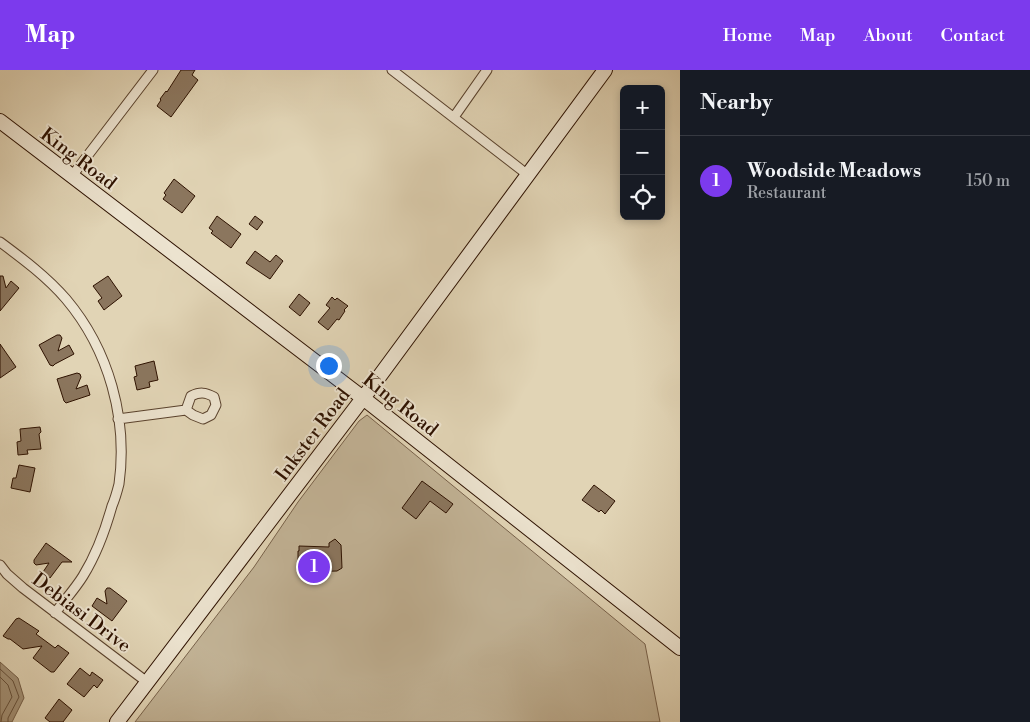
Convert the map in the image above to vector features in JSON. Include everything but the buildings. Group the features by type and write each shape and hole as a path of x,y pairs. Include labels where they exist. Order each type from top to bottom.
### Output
{"street":[{"path":"72,176 153,70"},
{"path":"392,70 528,174"},
{"path":"454,117 487,70"},
{"name":"Inkster Road","path":"117,722 363,398 605,70"},
{"name":"King Road","path":"0,121 363,398 680,648"},
{"path":"0,242 27,262 52,285 78,315 102,357 114,393 118,419 121,455 118,486 108,522 96,553 82,577 55,613"},
{"path":"118,419 186,410"},
{"name":"Debiasi Drive","path":"0,565 14,581 147,682"}],"shaded area":[{"path":"367,415 645,644 660,722 135,722 254,567 298,502 359,421"}],"water":[{"path":"0,662 18,678 24,698 12,722 0,722"}],"place":[{"name":"Woodside Meadows","path":"314,567"}]}
